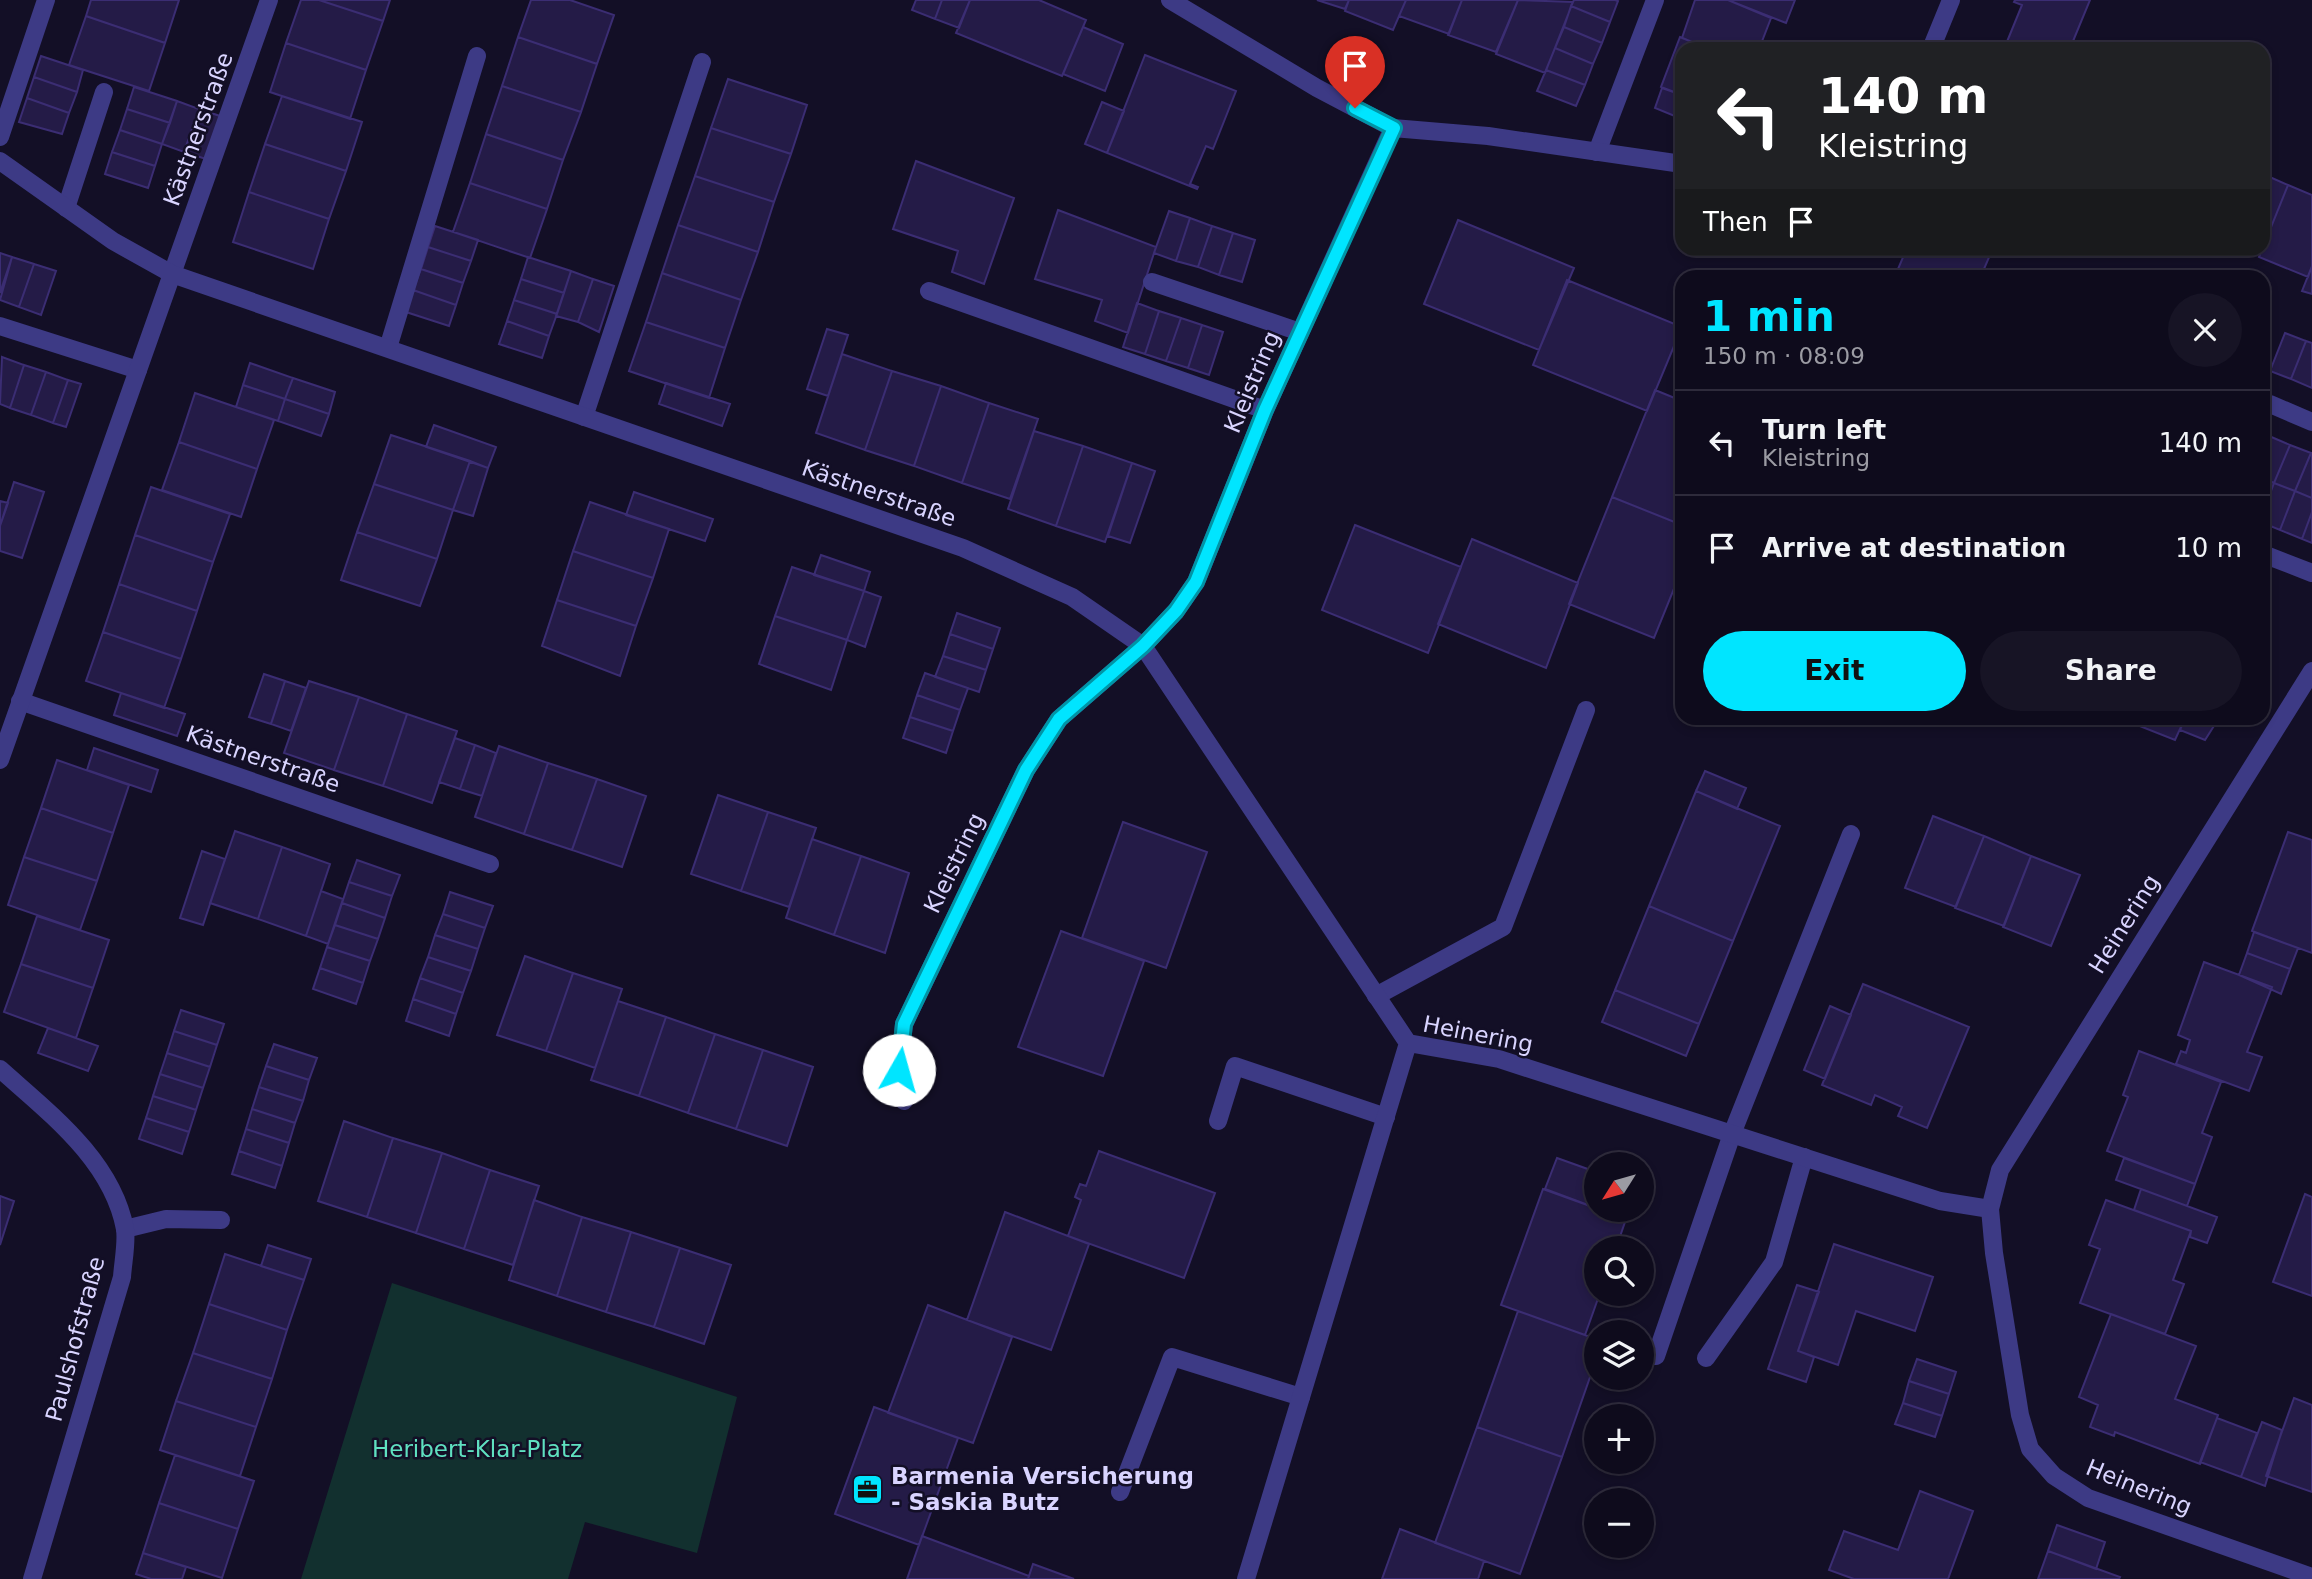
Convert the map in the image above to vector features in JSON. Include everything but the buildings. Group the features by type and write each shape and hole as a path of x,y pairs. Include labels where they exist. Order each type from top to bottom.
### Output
{"street":[{"path":"0,137 46,0"},
{"name":"Kästnerstraße","path":"0,760 269,0"},
{"path":"1170,0 1317,88 1394,128 1488,136 1675,163"},
{"path":"1597,152 1655,0"},
{"path":"1934,42 1951,0"},
{"path":"388,348 477,56"},
{"path":"584,417 702,62"},
{"path":"66,208 104,92"},
{"name":"Kleistring","path":"904,1101 899,1070 904,1024 1026,770 1059,719 1143,646 1176,611 1196,582 1265,410 1394,128"},
{"name":"Kästnerstraße","path":"0,161 113,242 172,274 963,548 1072,597 1143,646"},
{"path":"1152,282 1300,332"},
{"path":"929,291 1265,410"},
{"path":"0,327 138,370"},
{"path":"2270,404 2312,422"},
{"path":"2270,557 2312,573"},
{"path":"1143,646 1408,1044"},
{"name":"Heinering","path":"2312,671 2000,1170 1990,1209 1994,1253 2020,1415 2030,1449 2054,1476 2088,1497 2312,1577"},
{"name":"Kästnerstraße","path":"20,701 490,864"},
{"path":"1376,996 1503,927 1586,710"},
{"path":"1656,1356 1731,1134 1851,834"},
{"name":"Heinering","path":"1246,1579 1408,1044 1499,1059 1940,1201 1990,1209"},
{"path":"1217,1121 1235,1066 1386,1118"},
{"name":"Paulshofstraße","path":"0,1069 61,1124 106,1176 125,1229 122,1277 32,1579"},
{"path":"1706,1358 1774,1262 1804,1157"},
{"path":"125,1229 166,1219 221,1220"},
{"path":"1120,1492 1172,1357 1301,1397"}],"green space":[{"name":"Heribert-Klar-Platz","path":"392,1283 737,1397 697,1553 585,1522 568,1579 301,1579"}],"place":[{"name":"Barmenia Versicherung - Saskia Butz","path":"868,1489"}],"route":[{"path":"899,1070 904,1024 1026,770 1059,719 1143,646 1176,611 1196,582 1265,410 1394,128 1355,108"}]}
